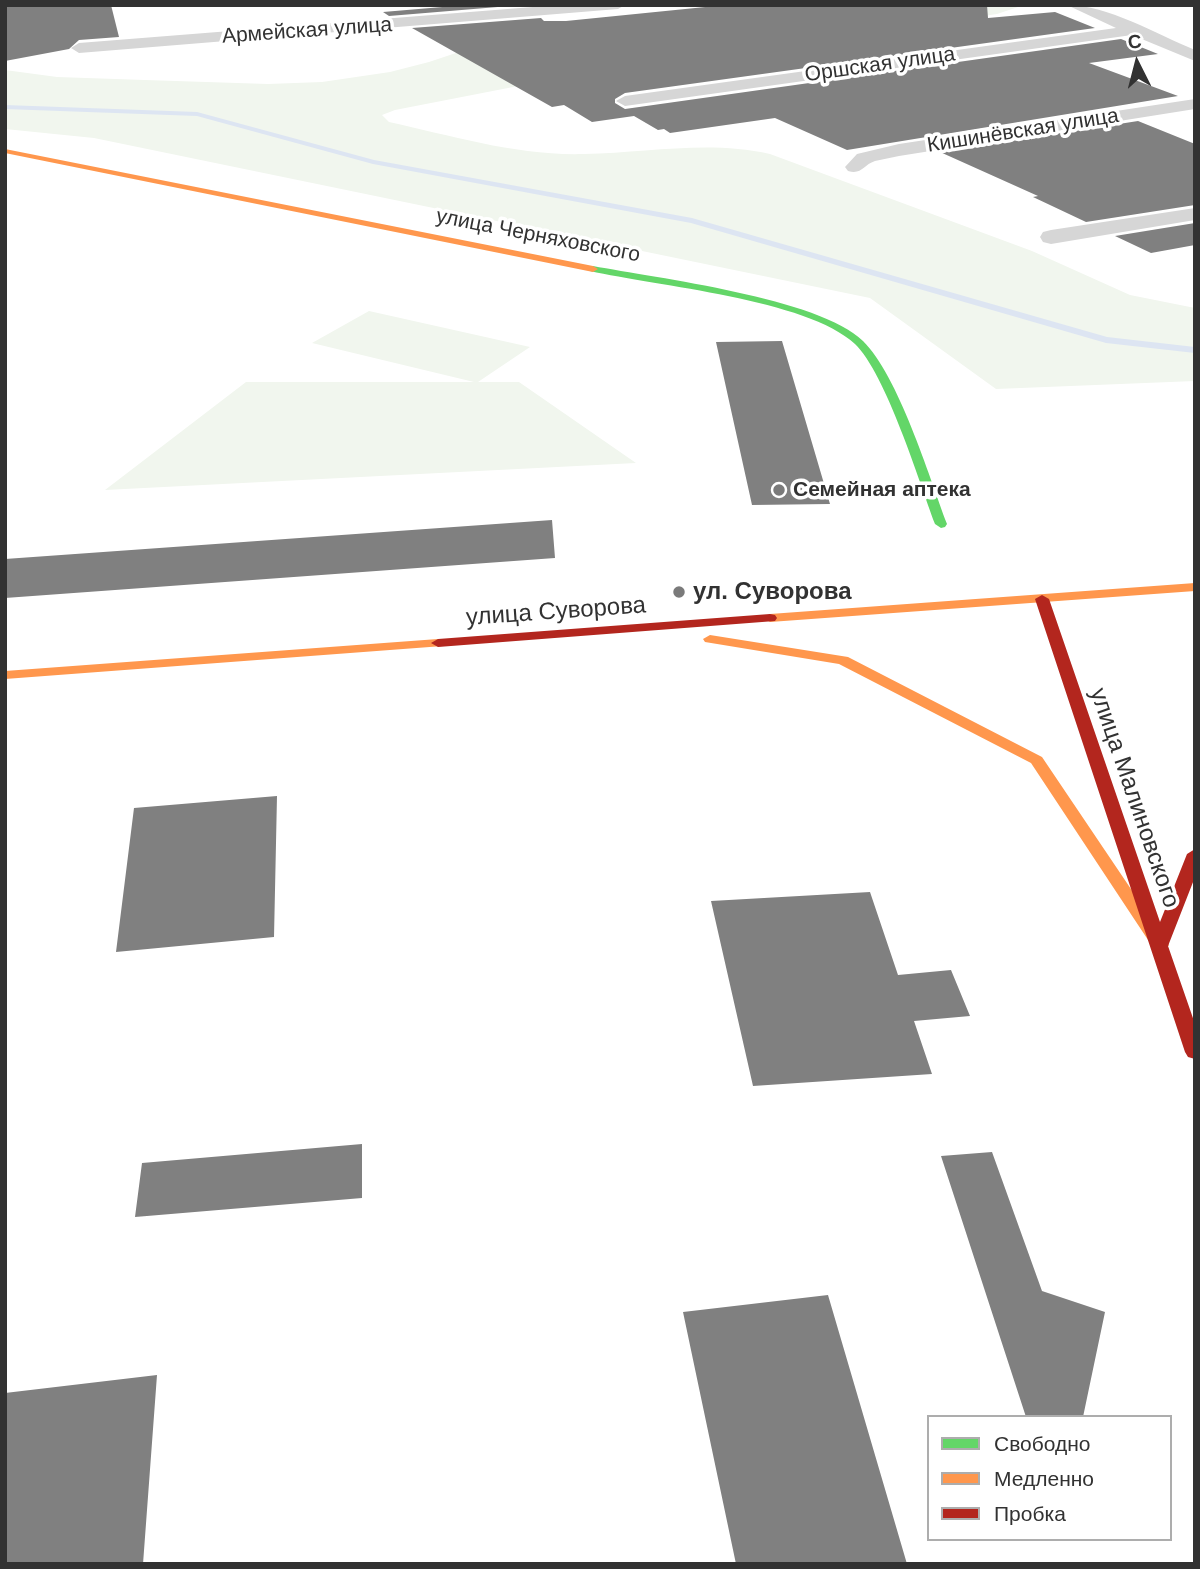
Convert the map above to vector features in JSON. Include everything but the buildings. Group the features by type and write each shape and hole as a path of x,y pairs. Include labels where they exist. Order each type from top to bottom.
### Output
{"street":[{"name":"Армейская улица","path":"79,48 382,26 618,5"},
{"path":"1074,5 1195,56"},
{"path":"369,12 382,26"},
{"name":"Оршская улица","path":"625,101 1136,30"},
{"name":"Кишинёвская улица","path":"855,167 864,158 899,150 1195,104"},
{"name":"улица Черняховского","path":"5,152 733,297 791,310 831,325 859,341 877,366 941,524"},
{"path":"1051,237 1195,214"},
{"name":"улица Суворова","path":"5,676 1195,587"},
{"name":"улица Малиновского","path":"1042,599 1195,1052"},
{"path":"645,629 843,660 1037,760 1160,945"},
{"path":"1160,945 1195,854"}],"shaded area":[{"path":"910,5 1024,5 997,14 544,81 395,110 382,115 389,122 535,152 584,154 724,148 770,154 1032,251 1130,295 1195,308 1195,381 996,389 870,298 94,138 5,129 5,70 57,77 268,84 322,82 390,72 507,36"},
{"path":"369,311 530,347 478,382 519,382 636,463 105,490 246,382 474,382 312,343"}],"waterway":[{"path":"5,107 197,114 373,162 692,221 1106,340 1195,350"}],"traffic: fast":[{"path":"593,269 770,304 836,327 858,341 880,373 892,398 941,524"}],"traffic: slow":[{"path":"5,151 593,269"},
{"path":"770,618 1195,587"},
{"path":"710,639 843,660 1037,760 1160,945"},
{"path":"5,675 438,643"}],"traffic: jam":[{"path":"1042,599 1195,1052"},
{"path":"438,643 770,618"},
{"path":"1160,945 1195,854"}],"place":[{"name":"Семейная аптека","path":"779,490"},
{"name":"ул. Суворова","path":"679,592"}]}
